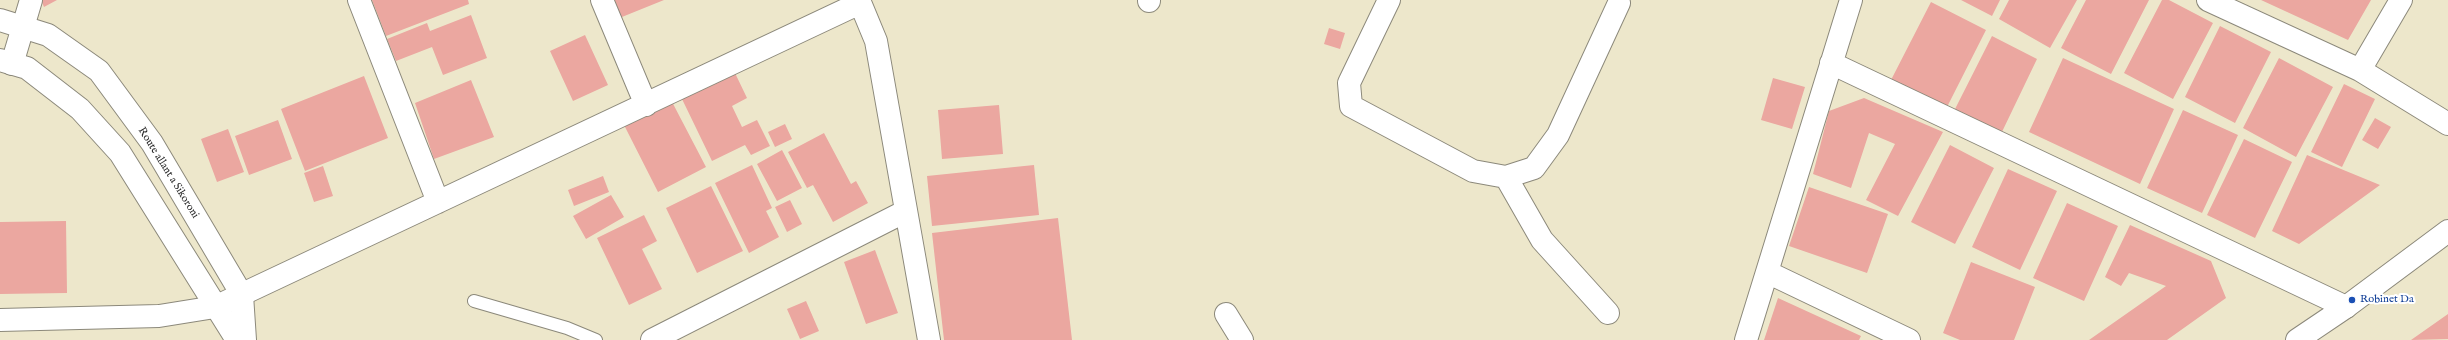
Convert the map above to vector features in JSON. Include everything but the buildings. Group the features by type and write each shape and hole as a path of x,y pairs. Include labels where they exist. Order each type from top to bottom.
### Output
{"street":[{"path":"31,0 23,27 6,62 27,68 80,109 120,153 237,340"},
{"path":"359,0 438,202"},
{"path":"602,0 646,105"},
{"path":"1389,0 1350,83 1351,106 1473,171 1506,176 1534,168 1558,135 1619,3"},
{"path":"1746,340 1851,0"},
{"path":"2208,0 2360,70 2448,124"},
{"path":"2360,70 2401,0"},
{"path":"0,320 159,316 215,307 646,105 859,2 876,41 929,340"},
{"name":"Route allant a Sikoroni","path":"0,20 48,35 99,71 152,143 242,295 245,340"},
{"path":"1831,63 2346,307"},
{"path":"1506,176 1542,240 1608,313"},
{"path":"652,340 906,211"},
{"path":"2297,340 2346,307 2448,231"},
{"path":"1767,272 1909,340"},
{"path":"1226,314 1242,340"}],"lane":[{"path":"474,301 567,328 596,340"}],"place":[{"name":"Robinet Da","path":"2352,300"}]}
